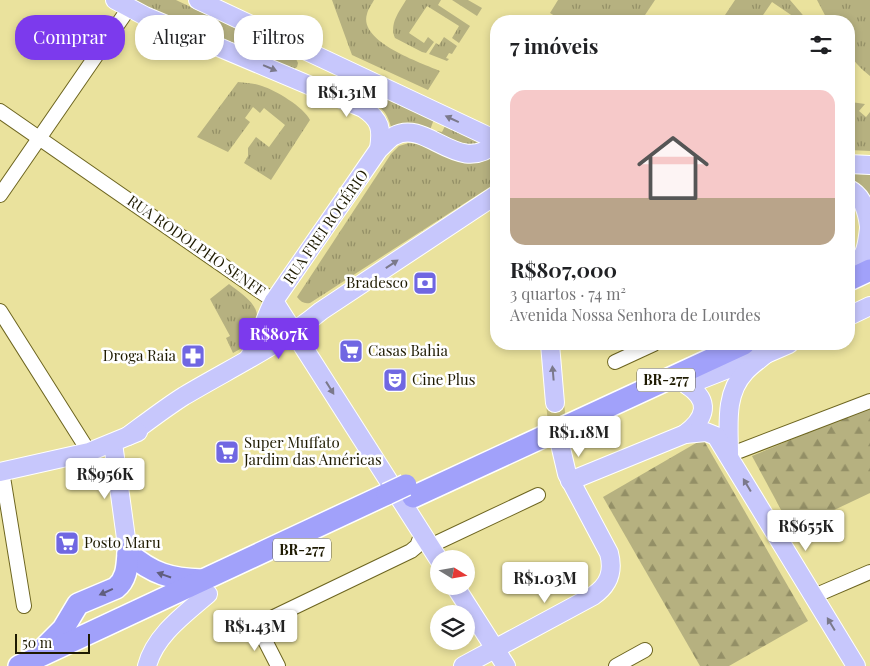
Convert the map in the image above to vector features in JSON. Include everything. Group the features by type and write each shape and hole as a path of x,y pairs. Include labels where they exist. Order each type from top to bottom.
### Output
{"highway":[{"path":"855,277 870,270"},
{"path":"855,292 870,285"},
{"name":"BR-277","path":"53,666 206,587 400,496 699,350"},
{"name":"BR-277","path":"400,496 587,417 731,350"},
{"path":"587,417 687,385"},
{"path":"128,553 140,563 163,575 206,587"},
{"path":"23,664 64,629 78,604 116,588 121,583 126,573 128,553"},
{"name":"BR-277","path":"23,664 206,587"}],"main road":[{"path":"198,0 490,138"},
{"path":"122,4 363,108 376,118 380,127 379,149"},
{"name":"RUA FREI ROGÉRIO","path":"248,359 257,345 267,314 274,301 379,149 393,136 408,133 416,134 466,154 486,150 490,146"},
{"path":"855,164 870,165"},
{"path":"855,194 865,206 870,224 867,247 855,265"},
{"path":"1,472 89,452 121,440 166,408 294,332 321,311 490,199"},
{"path":"274,301 286,310 297,314 311,314 321,311"},
{"name":"RUA RODOLPHO SENFF","path":"274,301 400,496 430,546"},
{"path":"855,313 870,306"},
{"path":"551,350 555,403"},
{"path":"687,385 775,350"},
{"path":"729,455 731,399 738,380 766,354"},
{"path":"687,385 731,399"},
{"path":"685,434 697,424 702,413 700,395 687,385"},
{"path":"702,413 718,407 731,399"},
{"path":"570,481 685,434 711,433 719,439 729,455 856,666"},
{"path":"121,440 128,553"},
{"path":"463,666 593,596 607,583 611,573 609,553 570,481 560,444"},
{"path":"148,666 152,651 206,587"},
{"path":"462,595 506,666"}],"street":[{"path":"0,195 39,138 122,4"},
{"name":"RUA RODOLPHO SENFF","path":"0,111 274,301"},
{"path":"0,311 89,452"},
{"path":"615,362 641,350"},
{"path":"729,455 870,401"},
{"path":"1,472 24,606"},
{"path":"278,666 257,625 411,551 417,546 430,546 538,495"},
{"path":"814,596 870,572"},
{"path":"622,665 645,650"}],"green space":[{"path":"126,0 176,0 207,15 162,15"},
{"path":"332,0 374,0 367,14 367,24 372,34 393,50 440,71 428,90 352,55"},
{"path":"406,0 441,0 438,5 470,26 459,43 452,38 459,26 427,6 409,33 424,43 428,37 434,42 426,53 422,52 395,38 393,33 394,23"},
{"path":"452,0 468,0 482,8 477,16"},
{"path":"558,0 655,0 645,15 553,15 550,13"},
{"path":"735,0 790,0 803,15 791,15 772,2 763,15 725,15"},
{"path":"817,0 870,0 870,76 855,62 855,15 825,15"},
{"path":"224,23 234,28 234,46 224,41"},
{"path":"444,37 457,46 452,54 449,53 446,58 449,59 447,61 429,54 436,43 439,45"},
{"path":"268,60 296,60 297,67 292,70"},
{"path":"238,82 259,85 274,91 296,105 310,120 271,180 244,163 248,156 248,148 256,137 269,147 285,125 264,108 260,113 253,107 245,118 250,122 228,152 197,137"},
{"path":"365,93 387,98 434,119 429,133 392,132 386,114 374,102 363,96"},
{"path":"855,103 865,104 859,111 866,117 870,112 870,151 855,150"},
{"path":"442,119 488,141 468,149 435,135 437,131 442,132 445,126 440,124"},
{"path":"409,143 490,155 490,187 310,303 301,301 297,297 391,154 399,146"},
{"path":"855,164 870,165 870,222 855,198"},
{"path":"229,284 250,301 257,315 247,341 243,347 233,353 226,338 230,336 210,299"},
{"path":"870,407 870,493 792,530 752,456"},
{"path":"703,439 808,621 729,666 700,666 603,497"}],"tunnel":[{"path":"555,403 559,441"}],"place":[{"name":"Bradesco","path":"425,283"},
{"name":"Casas Bahia","path":"351,351"},
{"name":"Droga Raia","path":"193,356"},
{"name":"Cine Plus","path":"395,380"},
{"name":"Super Muffato Jardim das Américas","path":"227,452"},
{"name":"Posto Maru","path":"67,543"}]}
